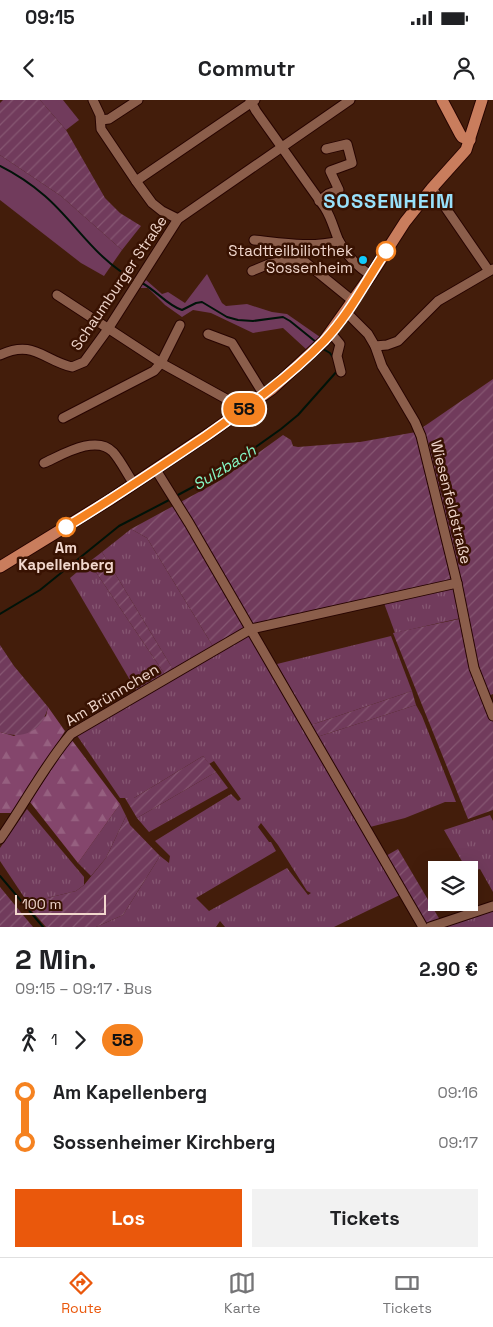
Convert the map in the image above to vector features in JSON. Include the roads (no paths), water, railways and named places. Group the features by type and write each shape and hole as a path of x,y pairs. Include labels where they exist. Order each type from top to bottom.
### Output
{"main road":[{"path":"442,100 462,137 470,140"},
{"path":"0,567 156,470 264,394 315,350 354,301 405,222 432,188 463,155 470,140 482,100"}],"street":[{"path":"93,100 98,108 101,129 136,182 152,203 178,220"},
{"path":"101,120 109,119 138,100"},
{"name":"Schaumburger Straße","path":"0,355 12,349 22,348 32,350 72,367 84,362 108,329 178,220 350,100"},
{"path":"136,182 252,101 332,220 339,241 359,267 371,276"},
{"path":"319,201 328,194 339,190 330,170 352,163 347,144 326,149"},
{"path":"375,346 398,341 438,301 491,270 432,188"},
{"path":"254,240 286,244 320,245 339,241"},
{"path":"252,271 269,264 285,261 305,262 354,301"},
{"path":"57,295 161,362 239,406 242,410"},
{"name":"Wiesenfeldstraße","path":"346,312 368,334 375,346 382,366 415,422 424,445 435,498 457,584 474,668 493,716"},
{"path":"63,418 154,371 161,362 180,325"},
{"path":"208,334 232,344 264,394"},
{"path":"327,337 340,344 337,356 341,372"},
{"path":"44,463 74,449 103,445 112,452 134,484"},
{"path":"156,470 190,523 423,927"},
{"name":"Am Brünnchen","path":"0,839 57,750 71,734 251,629 457,584"},
{"path":"430,927 493,906"}],"waterway":[{"name":"Sulzbach","path":"0,166 12,172 45,196 98,252 121,272 135,280"},
{"name":"Sulzbach","path":"142,283 182,310 202,302 227,317 238,320 253,321 283,317 316,342"},
{"name":"Sulzbach","path":"323,349 330,353 334,359"},
{"name":"Sulzbach","path":"176,496 221,472 281,429 298,415 338,370"},
{"name":"Sulzbach","path":"0,614 40,590 119,526 171,499"},
{"name":"Sulzbach","path":"0,876 43,927"}],"place":[{"name":"Stadtteilbiliothek Sossenheim","path":"363,260"},
{"name":"Am Kapellenberg","path":"66,527"}],"district":[{"name":"SOSSENHEIM","path":"389,201"}]}
